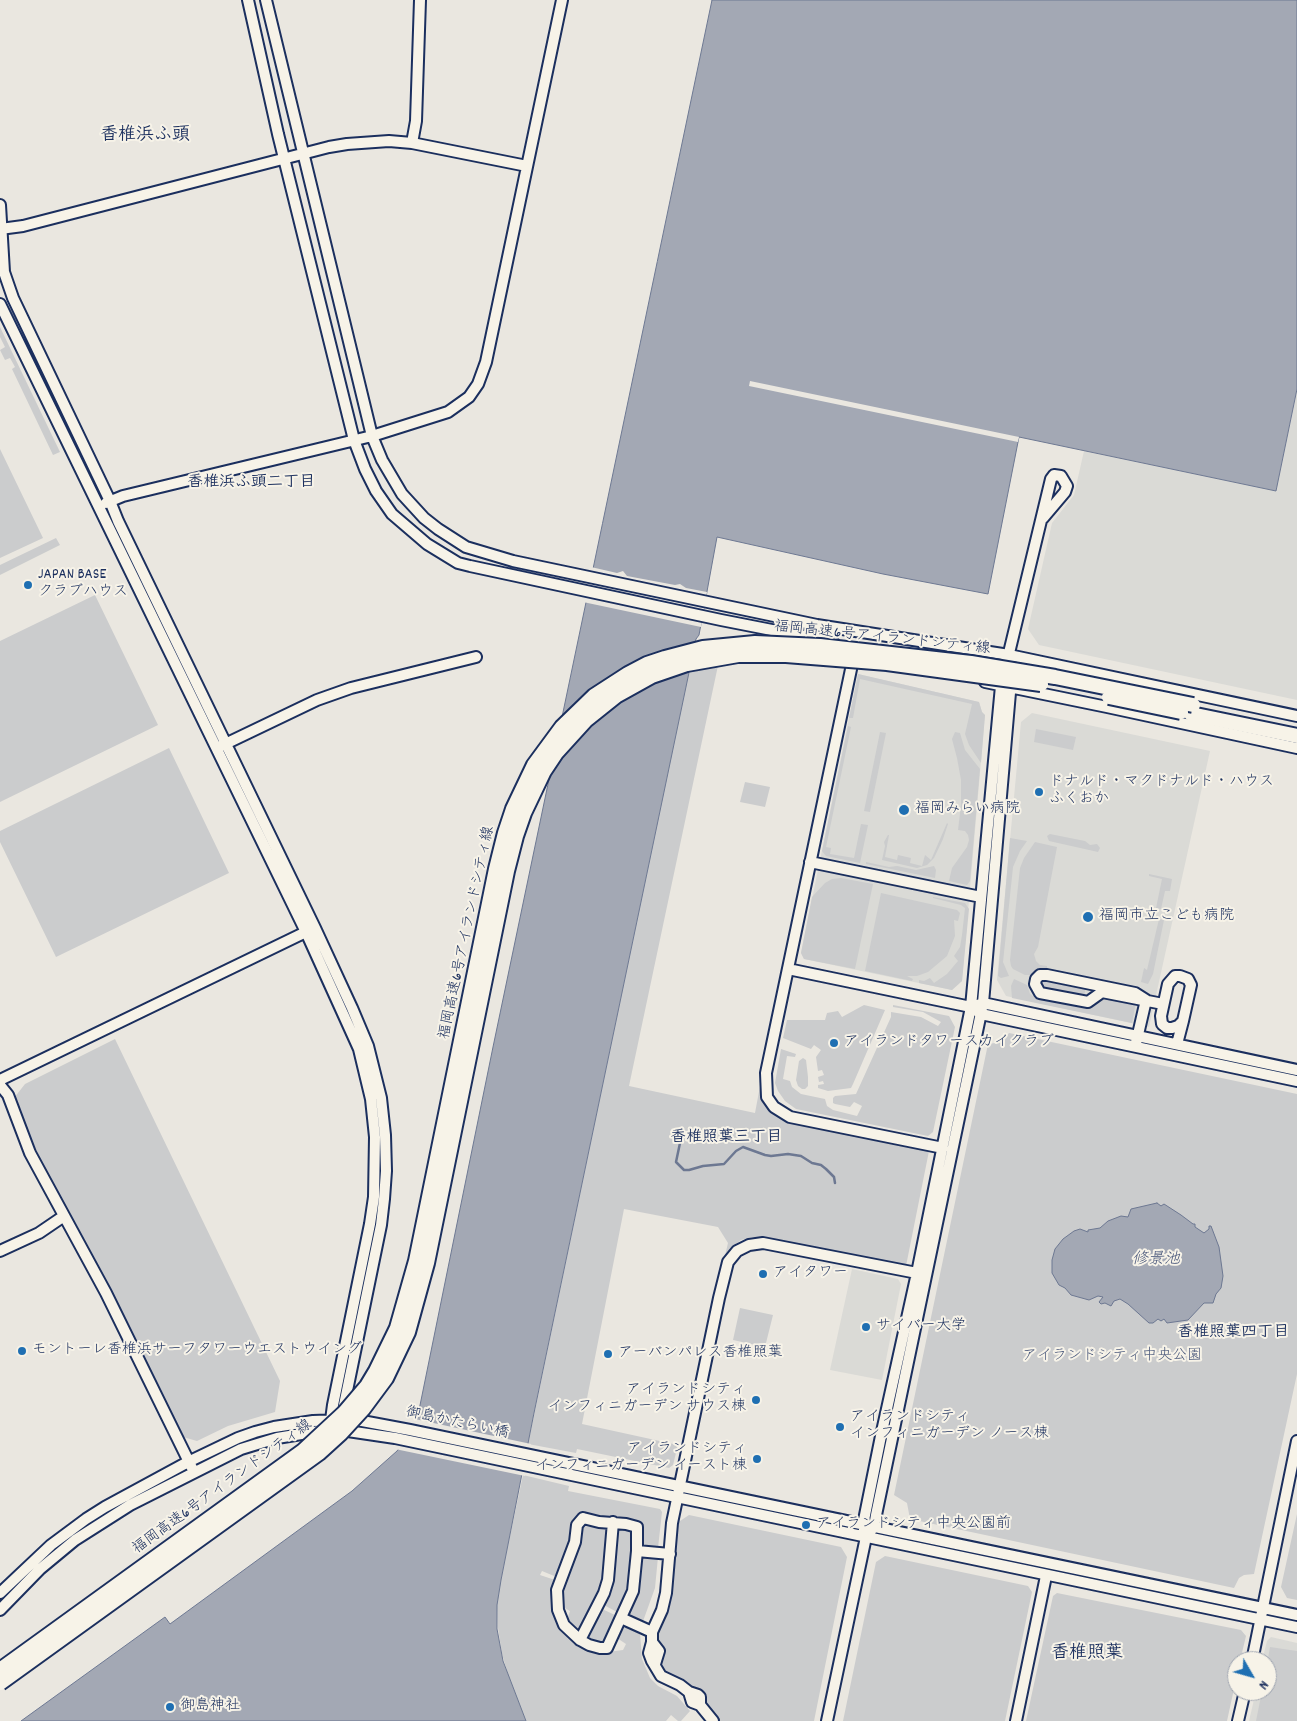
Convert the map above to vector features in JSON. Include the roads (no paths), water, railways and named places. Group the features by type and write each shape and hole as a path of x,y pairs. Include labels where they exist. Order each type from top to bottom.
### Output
{"highway":[{"name":"福岡高速6号アイランドシティ線","path":"0,1670 304,1451 344,1413 367,1386 397,1328 416,1261 494,878 505,833 523,785 547,745 562,727 594,696 647,664 703,648 755,643 820,646 971,663 1055,677 1297,736"},
{"name":"福岡高速6号アイランドシティ線","path":"0,1683 310,1460 352,1422 386,1378 408,1332 425,1271 507,871 516,836 534,790 556,753 586,720 602,706 635,684 670,669 725,656 753,654 795,655 878,662 970,674 1297,727"}],"street":[{"path":"248,0 354,440 365,469 378,495 392,514 411,532 458,563 816,638 1006,687 1297,748"},
{"path":"266,0 372,436 382,460 402,494 424,518 438,529 466,547 513,560 793,620 1010,655 1297,716"},
{"path":"412,143 416,121 420,0"},
{"path":"98,507 123,496 372,436 448,412 469,397 478,384 489,349 562,0"},
{"path":"1,228 22,226 347,144 389,141 412,143 527,166"},
{"path":"0,205 4,272 13,298 226,744 310,930"},
{"path":"0,304 215,748 352,1008 368,1046 381,1098 386,1171 381,1224 335,1423"},
{"path":"827,1721 866,1537 971,1007 981,897 1010,655 1051,479 1054,474 1061,476 1067,486 1043,518"},
{"path":"855,648 766,1073 765,1088 771,1104 779,1111 790,1116 943,1148"},
{"path":"215,748 317,700 351,688 476,657"},
{"path":"868,1526 982,1009 1006,687"},
{"path":"810,862 981,897"},
{"path":"0,1080 310,930"},
{"path":"788,969 1137,1042 1297,1081"},
{"path":"1146,1000 1135,993 1047,974 1040,975 1036,979 1035,984 1040,993 1085,1002 1088,1002 1102,992 1164,1004"},
{"path":"1177,1044 1183,1021 1191,985 1188,979 1175,976 1170,980 1161,1016 1162,1024 1167,1028 1178,1026 1183,1021"},
{"path":"1082,981 1087,986 1088,991 1085,1002"},
{"path":"1137,1042 1146,1000"},
{"path":"1137,1042 1177,1044 1297,1070"},
{"path":"0,1085 8,1095 30,1153 106,1293 194,1472"},
{"path":"0,1251 39,1233 64,1216"},
{"path":"712,1721 700,1705 700,1697 661,1676 649,1653 666,1593 672,1523 728,1262 737,1251 756,1244 770,1243 917,1273"},
{"path":"0,1610 40,1568 75,1540 130,1505 194,1472 258,1443 315,1431 335,1423"},
{"path":"0,1593 51,1545 86,1519 188,1462 238,1438 274,1427 335,1423 362,1426"},
{"name":"御島かたらい橋","path":"362,1426 546,1458 1297,1616"},
{"name":"御島かたらい橋","path":"362,1426 543,1469 678,1496 1046,1576 1297,1627"},
{"path":"1254,1651 1297,1441"},
{"path":"583,1518 589,1518 599,1522 613,1522 637,1527 637,1551 633,1591 607,1648 589,1645 570,1632 561,1619 558,1610 557,1590 574,1548 579,1521 583,1518"},
{"path":"580,1640 606,1587 613,1522"},
{"path":"637,1551 670,1554"},
{"path":"1016,1721 1046,1576"},
{"path":"622,1618 652,1637"},
{"path":"1238,1721 1243,1701"}],"water":[{"path":"712,0 1297,0 1297,389 1276,491 1019,437 988,594 883,574 717,537 699,635 696,639 534,1413 501,1580 497,1605 497,1629 503,1661 526,1721 21,1721 165,1617 170,1624 352,1491 397,1451 410,1435 417,1420"},
{"name":"修景池","path":"1157,1203 1161,1206 1164,1204 1195,1224 1195,1227 1204,1233 1211,1226 1219,1247 1223,1276 1221,1288 1216,1294 1213,1303 1204,1303 1188,1320 1167,1323 1164,1319 1161,1321 1158,1319 1153,1323 1149,1323 1120,1299 1114,1301 1111,1306 1105,1303 1101,1304 1099,1302 1103,1297 1098,1296 1089,1300 1071,1295 1065,1288 1059,1285 1052,1273 1052,1260 1055,1249 1063,1239 1074,1231 1080,1229 1088,1232 1088,1230 1100,1228 1108,1221 1121,1216 1128,1217 1131,1209"}],"waterway":[{"path":"677,1137 680,1143 676,1162 684,1170 724,1164 736,1151 743,1147 771,1156 788,1154 801,1156 812,1163 821,1165 834,1177 835,1183"}],"place":[{"name":"JAPAN BASE クラブハウス","path":"28,585"},
{"name":"ドナルド・マクドナルド・ハウス ふくおか","path":"1039,792"},
{"name":"福岡みらい病院","path":"904,810"},
{"name":"福岡市立こども病院","path":"1088,917"},
{"name":"アイランドタワースカイクラブ","path":"834,1043"},
{"name":"アイタワー","path":"763,1274"},
{"name":"サイバー大学","path":"866,1327"},
{"name":"モントーレ香椎浜サーフタワーウエストウイング","path":"22,1351"},
{"name":"アーバンパレス香椎照葉","path":"608,1354"},
{"name":"アイランドシティ インフィニガーデン サウス棟","path":"756,1400"},
{"name":"アイランドシティ インフィニガーデン ノース棟","path":"840,1427"},
{"name":"アイランドシティ インフィニガーデン イースト棟","path":"757,1459"},
{"name":"アイランドシティ中央公園前","path":"806,1525"},
{"name":"御島神社","path":"170,1707"}],"district":[{"name":"香椎浜ふ頭","path":"145,137"},
{"name":"香椎浜ふ頭二丁目","path":"251,484"},
{"name":"香椎照葉三丁目","path":"726,1139"},
{"name":"香椎照葉四丁目","path":"1233,1334"},
{"name":"香椎照葉","path":"1087,1655"}],"park label":[{"name":"アイランドシティ中央公園","path":"1112,1357"}]}
